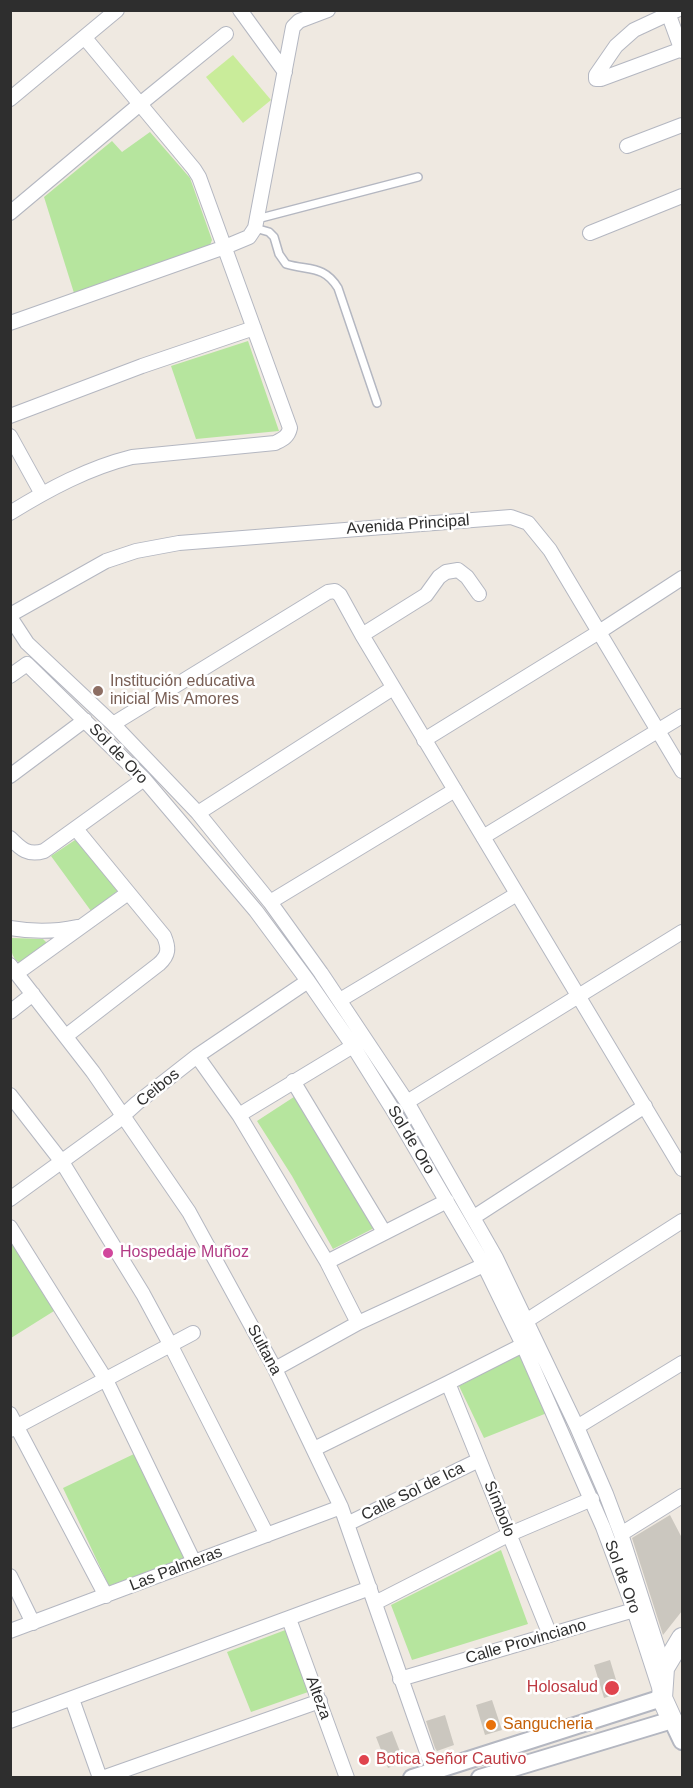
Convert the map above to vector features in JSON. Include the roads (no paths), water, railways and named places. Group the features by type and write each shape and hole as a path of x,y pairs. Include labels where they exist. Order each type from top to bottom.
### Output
{"main road":[{"path":"672,1720 662,1698 664,1668 682,1638"}],"street":[{"path":"10,99 117,10"},
{"path":"240,10 285,72"},
{"path":"10,323 249,237 256,224 295,16 328,10"},
{"path":"671,12 682,50 602,79 596,79 596,75 616,46 634,30 671,12"},
{"path":"10,213 226,33"},
{"path":"10,513 42,494 95,468 132,457 275,442 283,439 290,428 199,177 85,38"},
{"path":"627,146 682,125"},
{"path":"590,233 682,196"},
{"path":"10,416 142,366 254,328"},
{"path":"10,436 42,494"},
{"name":"Avenida Principal","path":"10,616 106,561 136,551 179,543 511,516 528,523 550,550 682,771"},
{"path":"362,635 426,595 439,577 446,572 458,570 479,594"},
{"path":"424,740 682,578"},
{"path":"113,724 328,592 335,591 340,595 424,740 645,1106 678,1152 682,1169"},
{"path":"10,616 27,643 113,724 198,813 270,902 340,1000 407,1102 474,1217 577,1427 621,1534 664,1668"},
{"name":"Sol de Oro","path":"10,676 27,664 144,779 256,911 353,1046 399,1118 484,1265 523,1345 592,1499 634,1610 662,1698"},
{"path":"198,813 393,688"},
{"path":"483,837 682,716"},
{"path":"10,776 85,720"},
{"path":"10,838 26,852 35,854 44,851 144,779"},
{"path":"270,902 454,790"},
{"path":"66,1036 159,964 168,952 164,936 76,829"},
{"path":"14,969 82,927 128,893"},
{"path":"340,1000 517,894"},
{"path":"10,928 49,932 82,927"},
{"path":"407,1102 682,932"},
{"name":"Sultana","path":"14,969 66,1036 193,1220 275,1369 341,1507 435,1774"},
{"name":"Ceibos","path":"10,1199 62,1162 197,1056 308,981"},
{"path":"10,1012 33,994"},
{"path":"238,1115 353,1046"},
{"path":"197,1056 238,1115 327,1262 358,1323"},
{"path":"293,1081 384,1232"},
{"path":"11,1099 62,1162 143,1293 267,1535"},
{"path":"474,1217 645,1106"},
{"path":"327,1262 447,1201"},
{"path":"526,1321 682,1221"},
{"path":"10,1227 106,1380 194,1562"},
{"path":"275,1369 358,1323 484,1265"},
{"path":"14,1428 193,1333"},
{"path":"314,1449 523,1345"},
{"path":"577,1427 682,1363"},
{"name":"Símbolo","path":"448,1383 550,1635"},
{"path":"10,1414 14,1428 106,1596"},
{"name":"Calle Sol de Ica","path":"347,1524 479,1460"},
{"path":"621,1534 682,1496"},
{"path":"375,1603 510,1534 592,1499"},
{"name":"Las Palmeras","path":"10,1631 341,1507"},
{"path":"10,1576 33,1623"},
{"path":"10,1721 370,1588"},
{"name":"Calle Provinciano","path":"400,1679 634,1610"},
{"name":"Alteza","path":"289,1619 348,1778"},
{"path":"412,1778 435,1774 662,1698"},
{"path":"72,1699 101,1778 320,1701"},
{"path":"480,1778 502,1774 672,1720 682,1741"}],"lane":[{"path":"256,224 418,177"},
{"path":"256,224 274,237 279,254 286,264 332,276 376,403"}],"place":[{"name":"Institución educativa inicial Mis Amores","path":"98,691"},
{"name":"Hospedaje Muñoz","path":"108,1253"},
{"name":"Holosalud","path":"612,1688"},
{"name":"Sangucheria","path":"491,1725"},
{"name":"Botica Señor Cautivo","path":"364,1760"}]}
